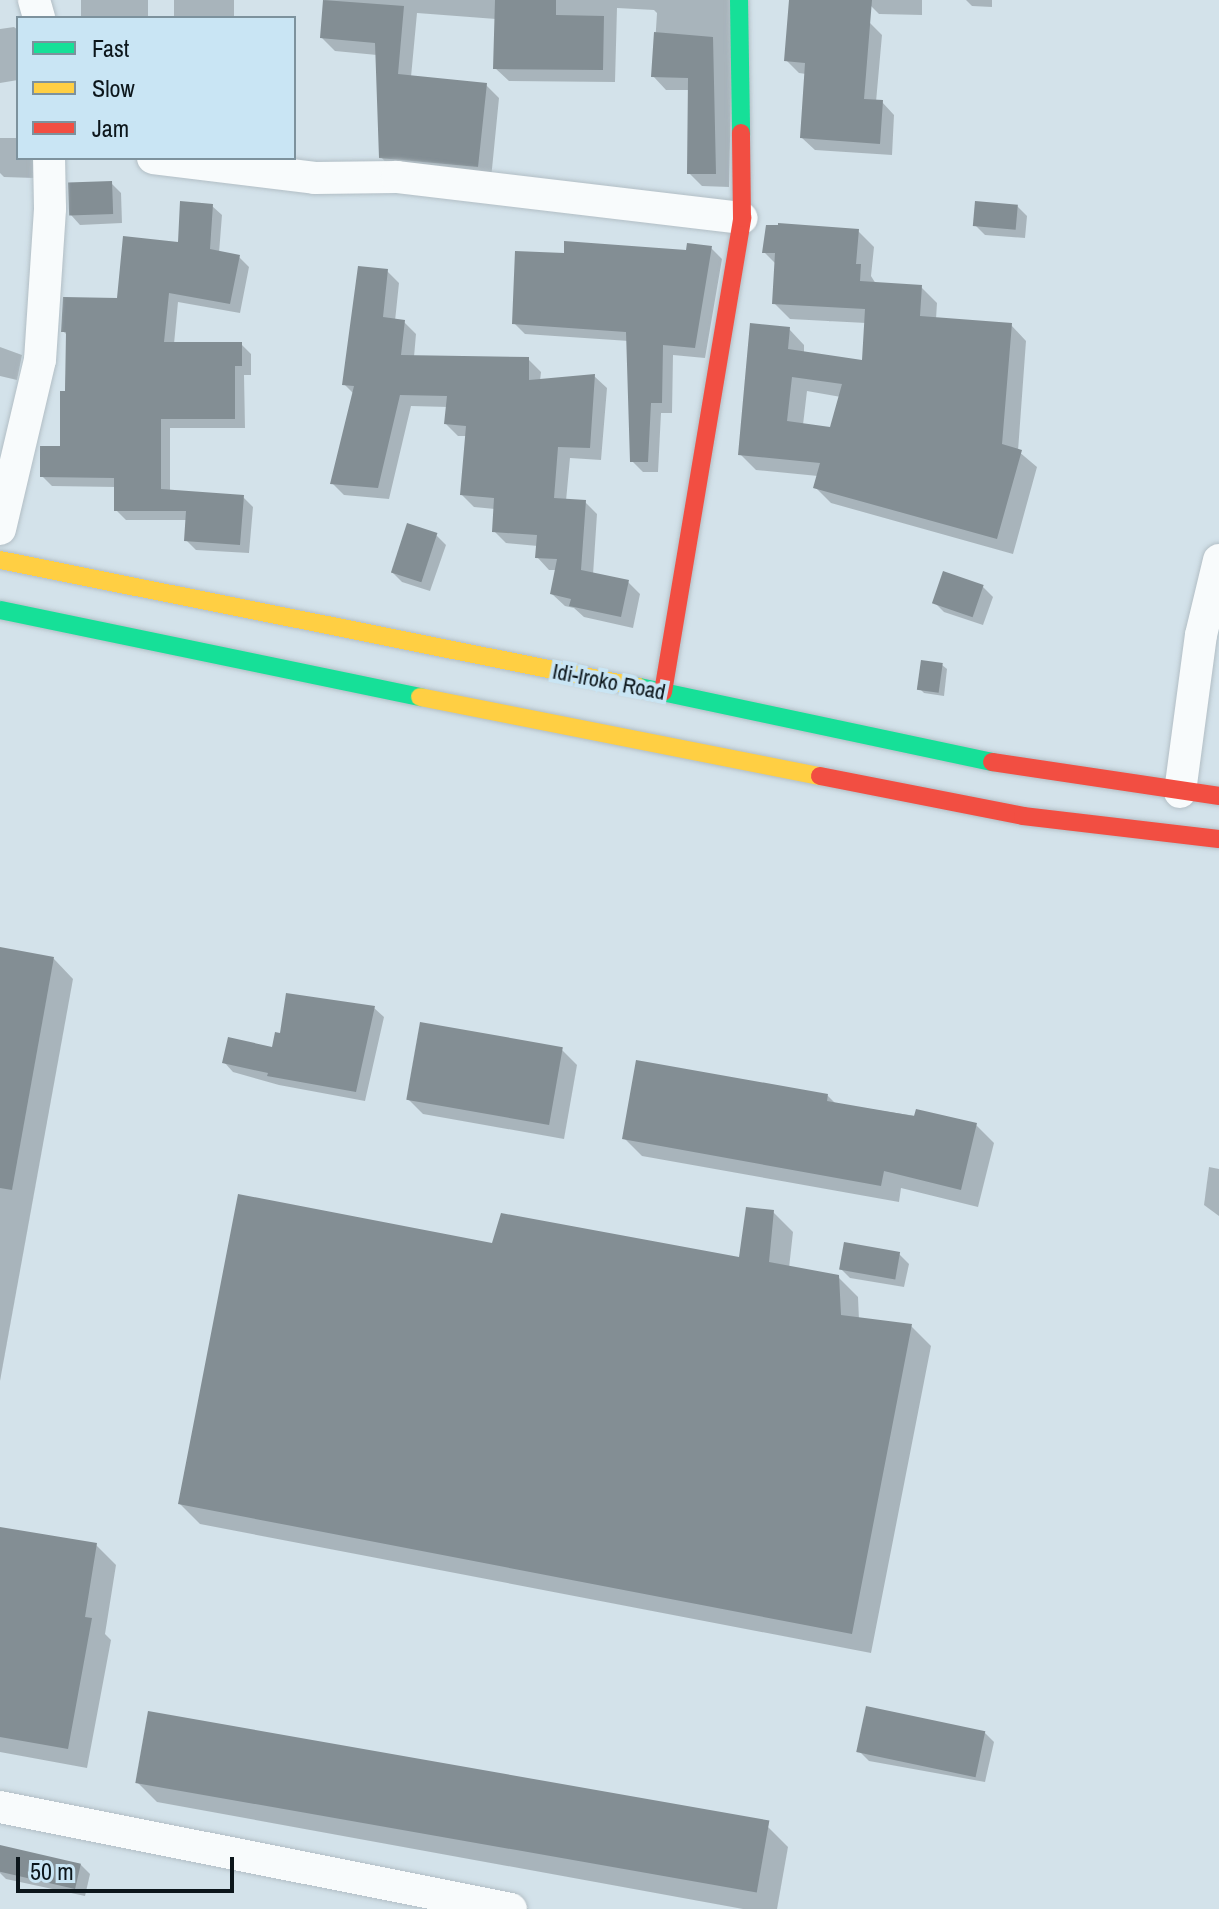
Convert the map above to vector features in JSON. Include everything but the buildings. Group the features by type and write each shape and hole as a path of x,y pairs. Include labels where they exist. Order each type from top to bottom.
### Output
{"main road":[{"path":"663,692 742,218 739,0"},
{"name":"Idi-Iroko Road","path":"0,560 663,692 1028,770 1219,796"},
{"path":"0,610 312,676 1023,816 1219,839"}],"street":[{"path":"0,529 40,360 50,208 49,160"},
{"path":"169,160 315,178 397,177 742,218"},
{"path":"1180,792 1201,635 1219,560"},
{"path":"0,1807 511,1909"}],"traffic: fast":[{"path":"739,0 741,133"},
{"path":"0,610 420,697"},
{"path":"639,687 992,762"}],"traffic: slow":[{"path":"0,560 639,687"},
{"path":"420,697 820,776"}],"traffic: jam":[{"path":"663,692 742,218 741,133"},
{"path":"992,762 1219,796"},
{"path":"820,776 1023,816 1219,839"}]}
